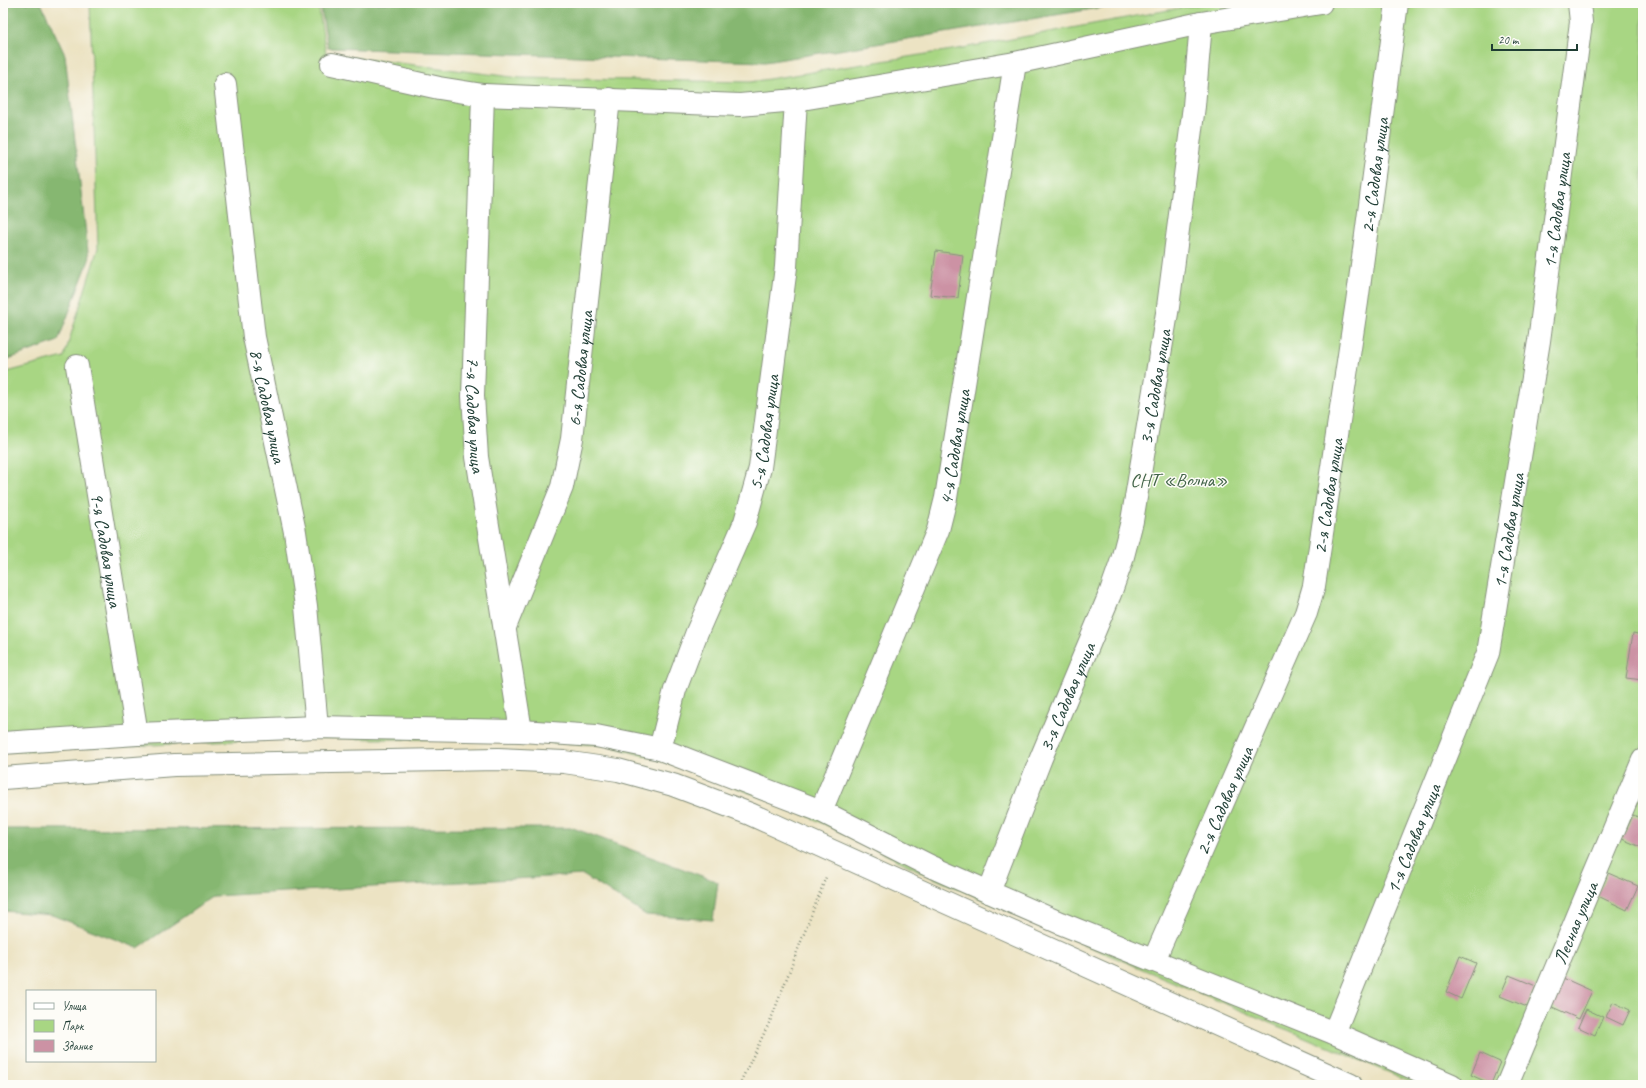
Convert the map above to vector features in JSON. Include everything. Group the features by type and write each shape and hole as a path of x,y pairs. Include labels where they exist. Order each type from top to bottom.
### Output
{"street":[{"path":"332,64 438,88 483,94 740,105 796,100 1015,63 1201,23 1321,3"},
{"name":"2-я Садовая улица","path":"1154,960 1306,613 1314,586 1357,302 1397,3"},
{"name":"1-я Садовая улица","path":"1334,1033 1488,654 1539,341 1580,22 1579,3"},
{"name":"3-я Садовая улица","path":"989,892 1041,758 1110,594 1122,560 1132,521 1168,307 1194,106 1201,23"},
{"name":"4-я Садовая улица","path":"821,811 938,530 946,498 1015,63"},
{"name":"8-я Садовая улица","path":"225,84 254,337 295,532 306,606 317,726"},
{"name":"7-я Садовая улица","path":"483,94 473,396 477,457 521,731"},
{"name":"6-я Садовая улица","path":"505,627 562,487 572,438 609,99"},
{"name":"5-я Садовая улица","path":"660,749 675,690 697,632 745,522 760,468 786,267 796,100"},
{"name":"9-я Садовая улица","path":"77,366 137,734"},
{"path":"3,743 137,734 317,726 521,731 596,736 660,749 821,811 930,866 1060,923 1334,1033 1452,1085"},
{"path":"3,778 174,765 498,759 564,762 618,770 673,785 750,814 1351,1085"},
{"name":"Лесная улица","path":"1507,1085 1643,760"}],"path":[{"path":"739,1085 771,1019 835,853"}],"green space":[{"path":"3,3 41,3 65,55 89,260 58,341 3,361"},
{"name":"СНТ «Волна»","path":"90,3 318,3 326,54 520,78 750,82 952,50 1207,3 1643,3 1643,1085 1419,1085 1090,947 934,878 800,812 677,765 606,745 488,740 300,738 3,752 3,373 64,357 98,248"},
{"path":"320,3 1130,3 765,62 328,48"},
{"path":"573,828 718,882 713,920 646,915 583,875 214,896 138,948 52,915 3,911 3,829"}],"building":[{"path":"936,251 963,255 958,298 930,295"},
{"path":"1633,633 1643,635 1643,680 1626,678"},
{"path":"1633,815 1643,819 1643,848 1622,839"},
{"path":"1608,873 1638,886 1627,910 1598,896"},
{"path":"1460,956 1476,963 1461,999 1446,992"},
{"path":"1509,975 1536,986 1527,1007 1500,996"},
{"path":"1563,978 1592,991 1579,1019 1550,1006"},
{"path":"1613,1002 1630,1010 1623,1025 1606,1017"},
{"path":"1586,1009 1603,1017 1595,1035 1578,1027"},
{"path":"1480,1053 1500,1062 1491,1084 1471,1075"}]}
